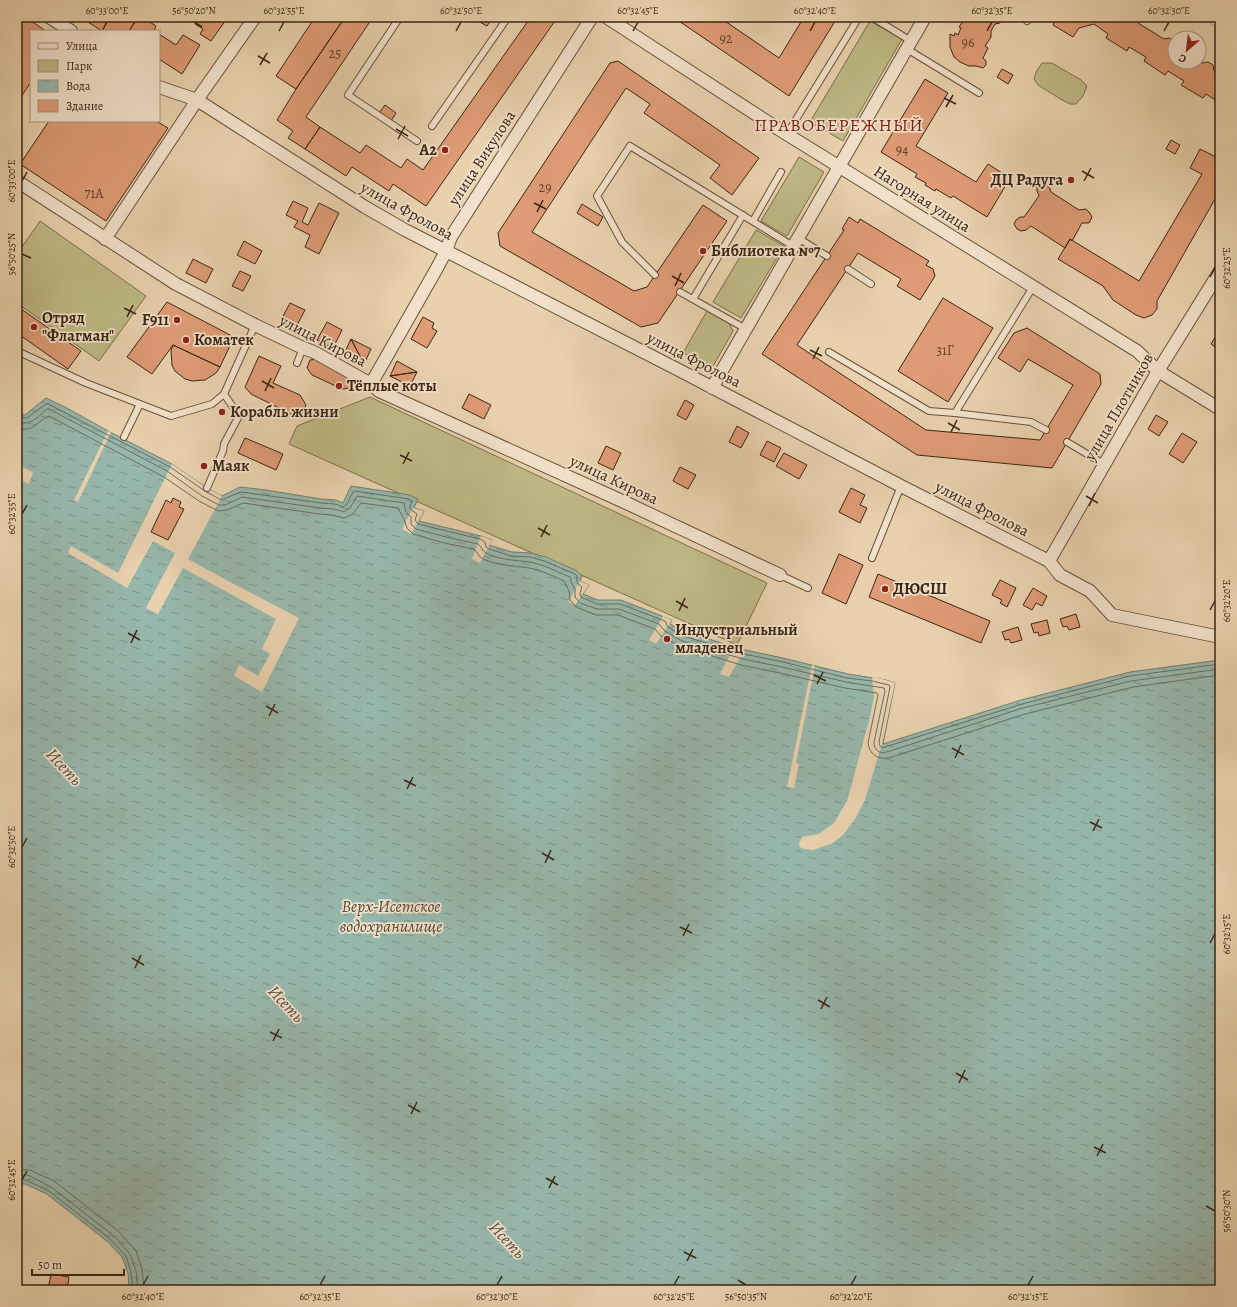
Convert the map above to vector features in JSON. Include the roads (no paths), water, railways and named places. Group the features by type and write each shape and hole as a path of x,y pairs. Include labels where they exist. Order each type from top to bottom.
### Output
{"street":[{"path":"49,17 69,30"},
{"path":"105,239 197,100 255,17"},
{"name":"улица Викулова","path":"371,384 446,251 451,237 592,17"},
{"name":"Нагорная улица","path":"606,17 787,134 1136,351 1158,371 1220,409"},
{"path":"712,388 925,17"},
{"path":"1215,17 1220,20"},
{"name":"улица Фролова","path":"160,87 197,100 365,207 405,230 1049,561 1060,575 1090,591 1112,615 1220,637"},
{"name":"улица Кирова","path":"17,181 176,284 255,325 314,352 371,384 378,391 615,498 780,575"},
{"name":"улица Плотников","path":"1049,561 1158,371 1220,271"}],"lane":[{"path":"400,17 348,94 417,141"},
{"path":"432,126 508,17"},
{"path":"787,134 859,17"},
{"path":"872,17 909,45 980,93"},
{"path":"655,275 622,242 597,196 630,146 753,221 827,256"},
{"path":"753,221 780,172"},
{"path":"693,299 743,215"},
{"path":"848,269 871,284"},
{"path":"955,413 1033,287"},
{"path":"680,292 746,329"},
{"path":"17,351 86,383 171,416 212,404 224,394 255,325"},
{"path":"296,363 303,348"},
{"path":"829,352 929,411 1031,422 1046,430"},
{"path":"207,488 223,451 224,444 239,416 224,394"},
{"path":"124,437 140,404"},
{"path":"1067,442 1104,464"},
{"path":"872,558 901,486"},
{"path":"780,575 808,588"}],"water":[{"name":"Верх-Исетское водохранилище","path":"46,398 172,464 207,488 222,496 240,487 336,500 343,503 351,486 410,495 418,499 414,508 424,511 419,521 481,536 492,540 489,545 512,552 531,553 546,557 577,571 582,576 580,581 589,585 583,594 598,600 621,600 672,620 670,624 685,632 745,650 848,674 886,680 895,683 883,744 1021,700 1130,672 1220,660 1220,1290 129,1290 128,1273 122,1257 108,1242 47,1194 25,1184 17,1184 17,413 25,415"}],"place":[{"name":"А2","path":"445,150"},
{"name":"ДЦ Радуга","path":"1071,180"},
{"name":"Библиотека №7","path":"703,251"},
{"name":"F911","path":"177,320"},
{"name":"Отряд \"Флагман\"","path":"34,327"},
{"name":"Коматек","path":"186,340"},
{"name":"Тёплые коты","path":"339,386"},
{"name":"Корабль жизни","path":"222,412"},
{"name":"Маяк","path":"204,466"},
{"name":"ДЮСШ","path":"885,589"},
{"name":"Индустриальный младенец","path":"667,639"}],"district":[{"name":"ПРАВОБЕРЕЖНЫЙ","path":"839,125"}],"water label":[{"name":"Исеть","path":"64,767"},
{"name":"Исеть","path":"286,1004"},
{"name":"Исеть","path":"507,1240"}]}
